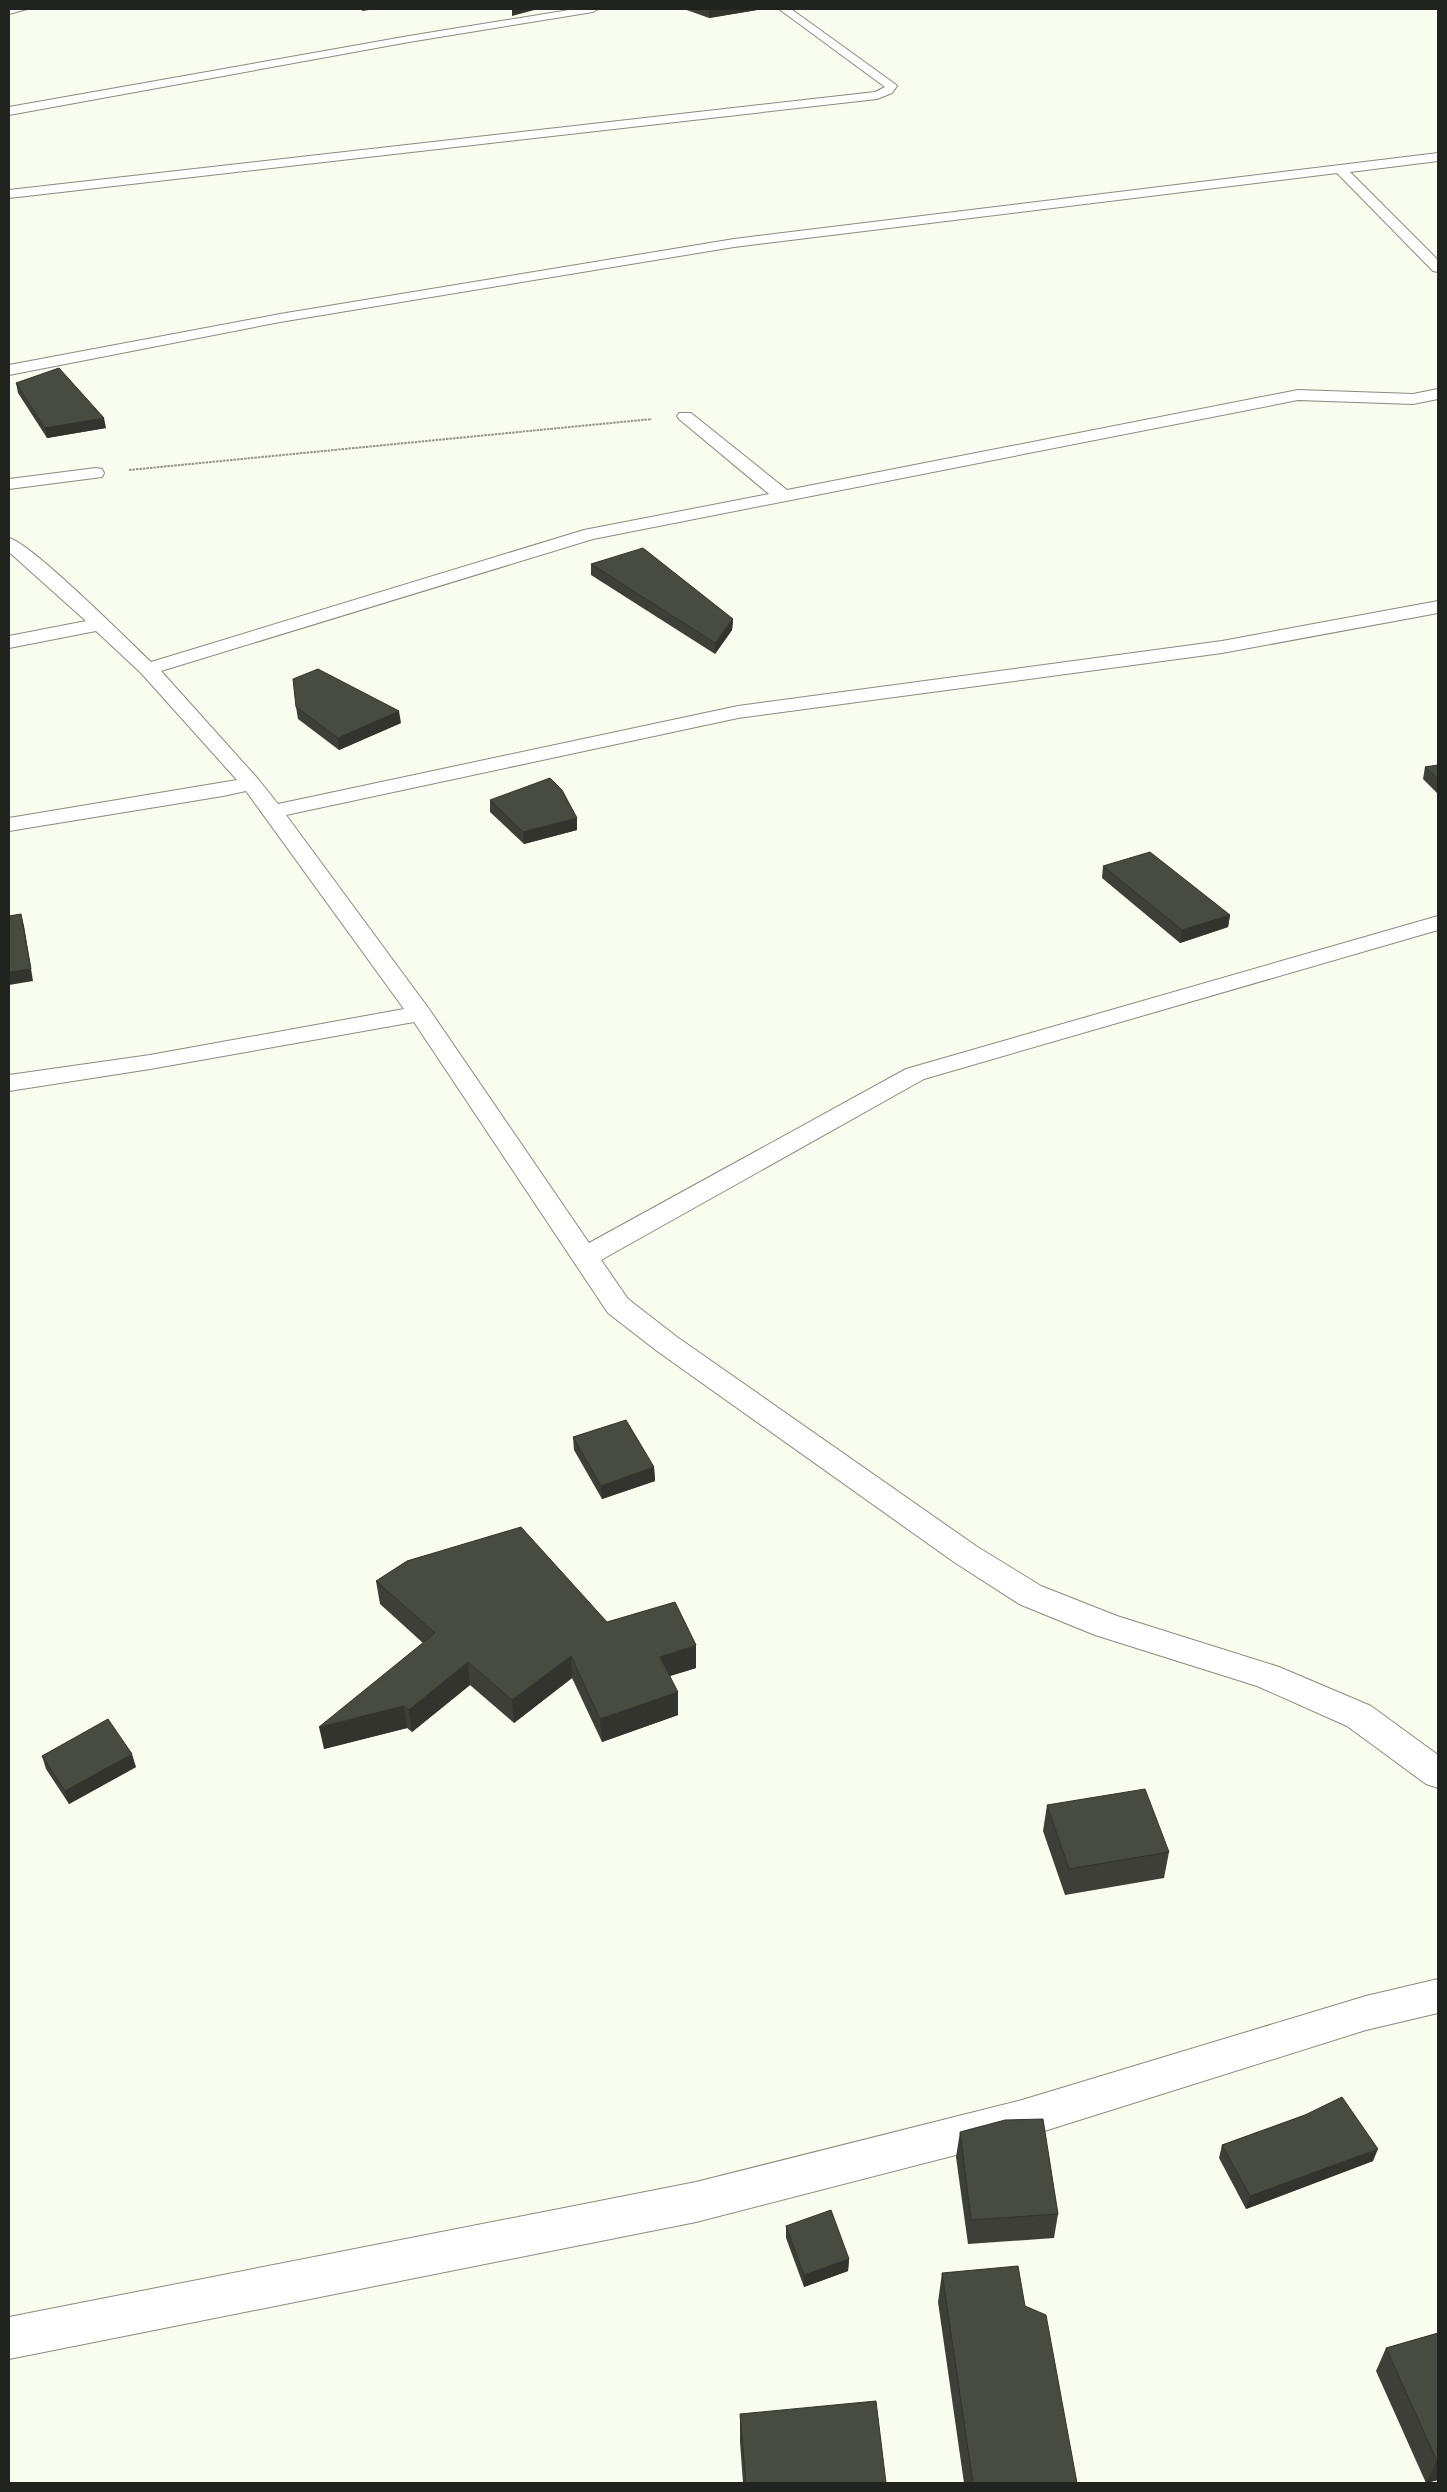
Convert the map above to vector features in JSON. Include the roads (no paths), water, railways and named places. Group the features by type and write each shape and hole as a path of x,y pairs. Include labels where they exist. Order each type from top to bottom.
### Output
{"street":[{"path":"9,11 22,9"},
{"path":"9,111 409,39 593,9"},
{"path":"9,194 877,95 888,91 891,86 784,9"},
{"path":"9,370 280,318 734,243 1438,157"},
{"path":"1340,169 1438,268"},
{"path":"148,669 590,534 1298,395 1413,399 1438,394"},
{"path":"685,416 783,496"},
{"path":"9,484 96,473"},
{"path":"9,543 101,624 148,669 251,783 420,1014 618,1306 667,1344 965,1554 1030,1595 1107,1626 1276,1679 1359,1716 1438,1774"},
{"path":"272,812 738,712 1222,646 1438,607"},
{"path":"9,642 101,624"},
{"path":"9,825 222,790 251,783"},
{"path":"585,1256 915,1074 1438,923"},
{"path":"9,1083 150,1062 420,1014"},
{"path":"9,2338 696,2202 1022,2119 1366,2013 1438,1996"}]}
